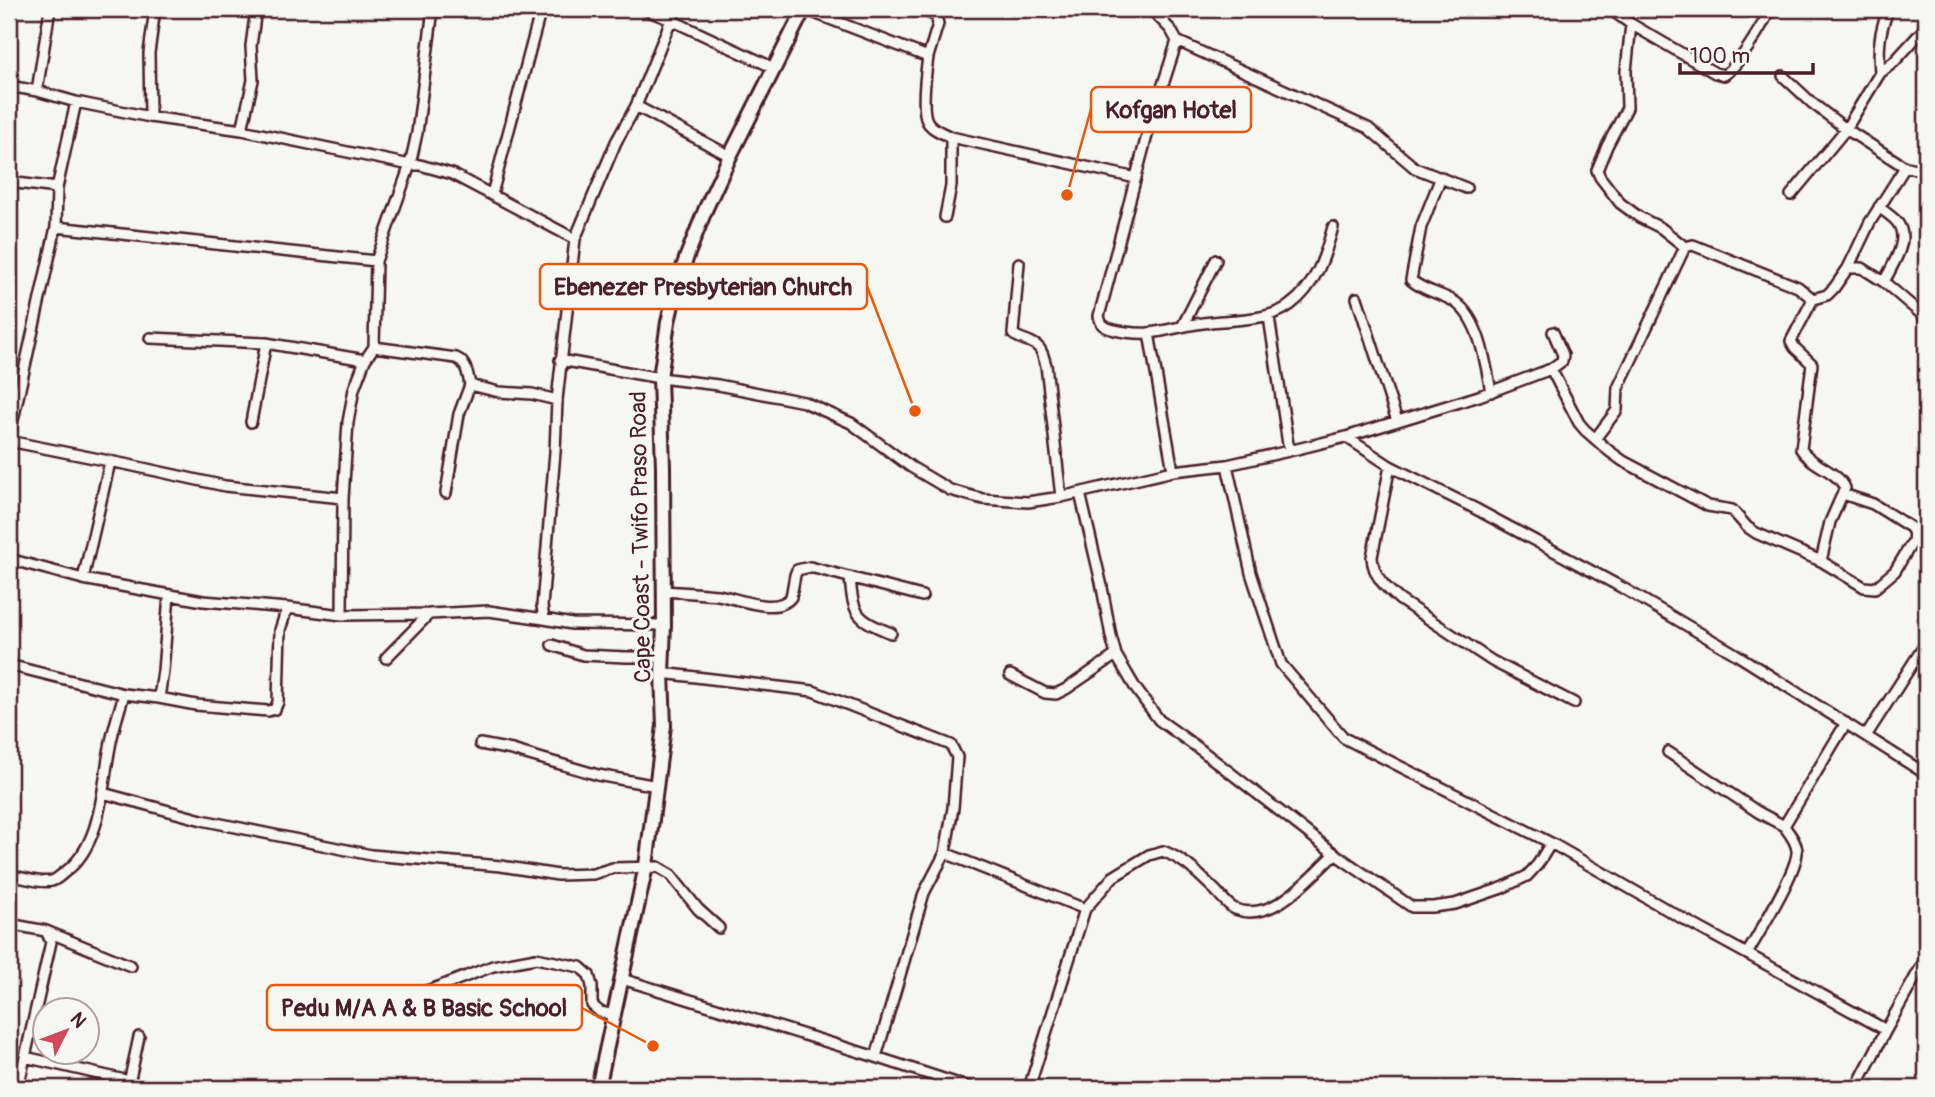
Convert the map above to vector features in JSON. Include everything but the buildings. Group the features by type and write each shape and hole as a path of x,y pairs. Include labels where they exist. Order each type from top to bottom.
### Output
{"main road":[{"name":"Cape Coast - Twifo Praso Road","path":"598,1088 646,866 664,726 660,378 668,322 676,288 706,208 804,9"}],"street":[{"path":"37,91 50,9"},
{"path":"150,117 149,53 155,9"},
{"path":"242,130 253,79 251,46 256,9"},
{"path":"342,615 343,498 348,422 354,389 365,360 374,347 376,261 410,165 417,133 433,9"},
{"path":"492,194 541,9"},
{"path":"644,9 774,68"},
{"path":"544,619 542,606 555,452 556,400 575,239 616,142 636,106 676,9"},
{"path":"804,9 928,57"},
{"path":"901,9 917,9 936,16 938,24 928,57 924,111 933,128 951,137 1136,178"},
{"path":"1151,9 1171,30 1177,41 1368,128 1415,168 1466,188"},
{"path":"1610,9 1714,74 1724,75 1732,69 1765,22 1770,9"},
{"path":"1880,73 1881,28 1889,9"},
{"path":"1631,24 1626,71 1627,108 1597,170 1600,177 1620,203 1661,228 1685,247 1693,246 1798,287 1814,299"},
{"path":"1791,195 1846,130 1880,73 1894,62 1926,27"},
{"path":"1177,41 1156,103 1099,316 1101,323 1118,331 1149,333 1183,325 1269,317 1289,307 1313,281 1324,260 1333,227"},
{"path":"1783,76 1846,130 1905,167 1917,169 1926,175"},
{"path":"9,86 150,117 242,130 440,170 492,194 575,239"},
{"path":"76,102 57,188 55,227 9,440 225,486 343,498"},
{"path":"636,106 730,156"},
{"path":"945,217 951,186 951,137"},
{"path":"1821,561 1830,522 1845,488 1840,480 1801,449 1812,364 1791,341 1814,299 1831,292 1848,268 1879,207 1905,167"},
{"path":"1441,177 1421,227 1411,280 1450,299 1464,310 1476,330 1491,392"},
{"path":"9,182 57,188"},
{"path":"1879,207 1898,223 1903,234 1902,243 1884,282"},
{"path":"55,227 376,261"},
{"path":"1595,439 1617,410 1618,388 1685,247"},
{"path":"1183,325 1216,260"},
{"path":"1019,263 1013,334 1035,344 1040,349 1046,365 1061,496"},
{"path":"1848,268 1862,268 1884,282 1926,318"},
{"path":"1357,298 1397,421"},
{"path":"1269,317 1289,451"},
{"path":"560,359 804,402 851,423 911,467 950,490 983,499 1028,502 1174,471 1227,465 1346,438 1491,392 1551,369 1563,358 1553,332"},
{"path":"1149,333 1174,471"},
{"path":"150,338 266,342 365,360"},
{"path":"251,422 266,342"},
{"path":"374,347 462,360 470,385 459,414 446,493"},
{"path":"1551,369 1578,423 1623,461 1708,506 1732,510 1756,533 1821,561 1864,587 1875,588 1899,566 1914,536 1910,527 1873,503 1843,494"},
{"path":"470,385 556,400"},
{"path":"1346,438 1390,466 1621,587 1734,653 1926,774"},
{"path":"83,579 110,461"},
{"path":"1227,465 1251,573 1281,664 1344,738 1551,843 1886,1030"},
{"path":"1390,466 1372,557 1372,565 1378,578 1400,600 1492,661 1574,703"},
{"path":"1080,492 1116,654 1136,689 1159,720 1202,750 1335,854 1412,907 1433,907 1466,900 1527,876 1551,843"},
{"path":"9,559 83,579 203,601 342,615 489,611 572,624 664,625"},
{"path":"663,591 722,596 744,602 782,604 791,597 797,570 810,567 922,596"},
{"path":"850,577 855,607 861,617 866,623 891,634"},
{"path":"159,698 169,595"},
{"path":"9,665 124,694 196,705 268,711 275,709 278,702 280,630 287,608"},
{"path":"386,658 429,614"},
{"path":"1866,736 1926,643"},
{"path":"552,645 583,656 662,657"},
{"path":"1010,675 1045,693 1056,694 1116,654"},
{"path":"662,673 813,691 951,745 957,757 953,808 945,853 924,893 876,1057"},
{"path":"9,876 53,881 70,869 84,851 97,821 110,744 124,694"},
{"path":"1784,825 1846,723"},
{"path":"480,744 598,775 657,786"},
{"path":"1668,752 1758,812 1784,825 1797,848 1795,867 1747,954"},
{"path":"103,793 202,820 371,855 501,866 558,876 593,874 613,868 658,867 670,874 698,909 719,928"},
{"path":"1029,1088 1085,909 1113,877 1149,855 1163,850 1182,859 1234,909 1259,913 1291,895 1335,854"},
{"path":"945,853 1085,909"},
{"path":"9,924 46,931 131,966"},
{"path":"18,1088 51,942 46,931"},
{"path":"379,1005 433,989 493,966 536,958 580,967 589,975 592,1005 600,1012 615,1015"},
{"path":"1856,1088 1926,958"},
{"path":"622,979 971,1088"},
{"path":"25,1056 129,1085 139,1037"}],"place":[{"name":"Kofgan Hotel","path":"1067,195"},
{"name":"Ebenezer Presbyterian Church","path":"915,411"},
{"name":"Pedu M/A A & B Basic School","path":"653,1046"}]}
